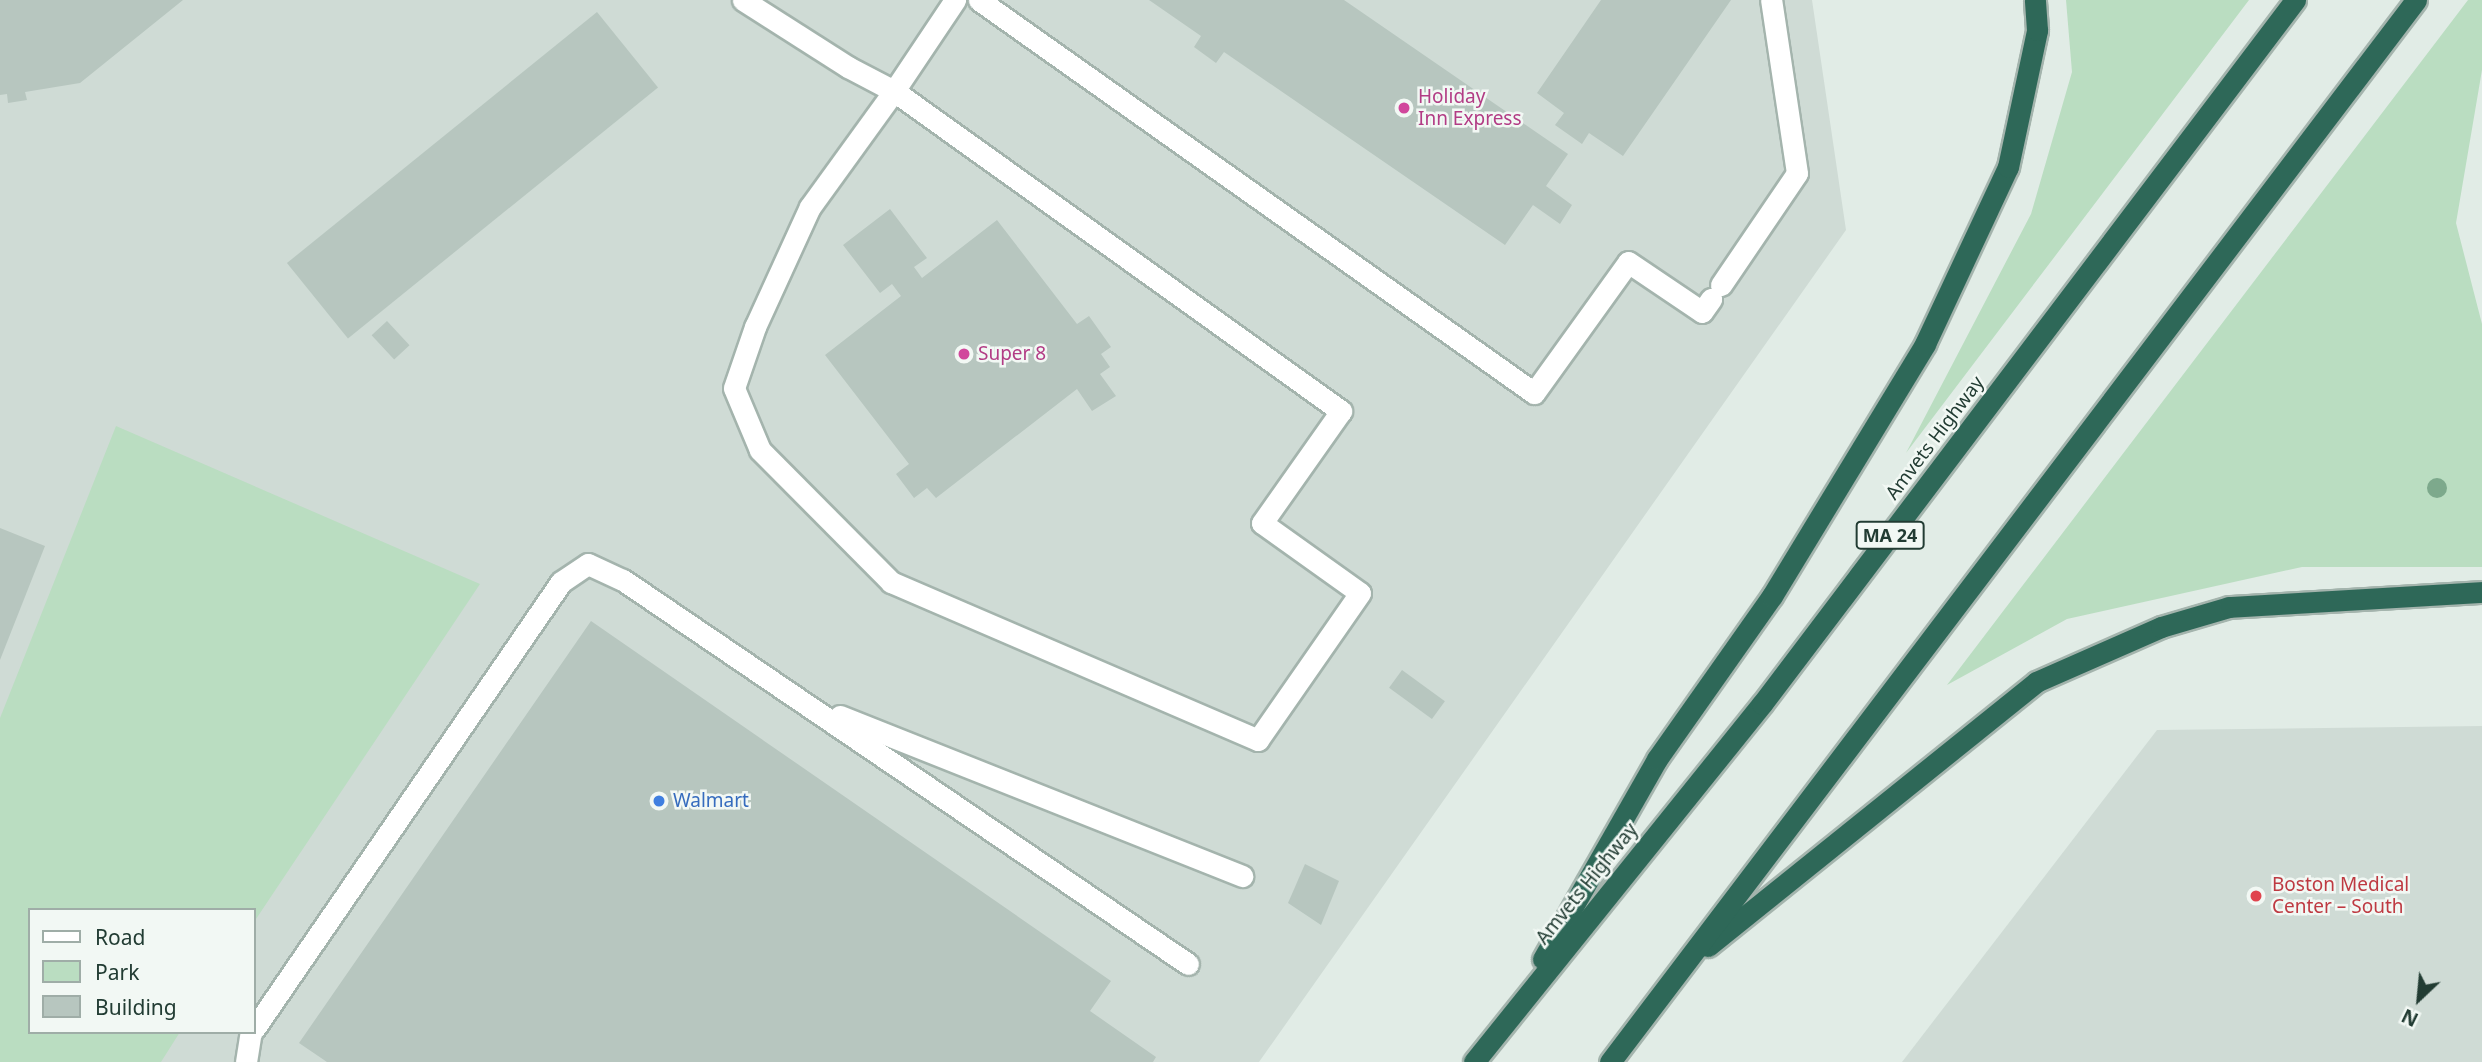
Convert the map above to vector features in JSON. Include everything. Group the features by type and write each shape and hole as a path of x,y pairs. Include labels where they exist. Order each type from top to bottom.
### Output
{"highway":[{"path":"1511,1014 1657,759 1772,596 1925,344 2008,167 2036,30 2035,0"},
{"name":"Amvets Highway","path":"1474,1062 1762,704 2295,0"},
{"path":"1609,1062 2416,0"},
{"path":"1685,965 2036,682 2161,627 2229,607 2482,592"}],"street":[{"path":"743,0 848,67 894,91 1341,411 1262,523 1360,593 1258,740 891,582 760,450 734,388 755,327 810,207 894,91 955,0"},
{"path":"979,0 1534,393 1628,262 1702,312 1797,173 1771,0"},
{"path":"256,1027 573,569 588,564 606,569 1188,964"},
{"path":"802,701 1242,876"},
{"path":"246,1062 252,1034"}],"shaded area":[{"path":"0,0 1812,0 1846,230 1259,1062 0,1062"},
{"name":"Boston Medical Center – South","path":"2482,726 2482,1062 1902,1062 2157,730"}],"green space":[{"path":"2066,0 2249,0 1906,453 2031,214 2072,72"},
{"path":"2468,0 2482,0 2482,70 2456,223 2482,324 2482,567 2302,567 2067,619 1947,685"},
{"path":"116,426 480,584 256,919 256,908 28,908 28,1034 179,1034 161,1062 0,1062 0,718"}],"building":[{"path":"0,0 183,0 80,83 25,92 27,100 8,103 7,94 0,95"},
{"name":"Holiday Inn Express","path":"1149,0 1344,0 1568,154 1546,186 1572,205 1560,224 1533,205 1505,245 1224,52 1216,63 1194,47 1201,36"},
{"name":"Holiday Inn Express","path":"1601,0 1731,0 1623,156 1589,133 1582,144 1555,125 1564,113 1537,93"},
{"path":"597,12 658,87 348,338 287,263"},
{"name":"Super 8","path":"890,209 927,258 914,267 922,278 997,220 1077,324 1089,316 1111,347 1101,354 1110,367 1100,374 1116,396 1092,411 1077,389 936,498 927,488 914,498 896,474 909,464 825,355 901,296 892,284 880,293 843,245"},
{"path":"387,321 410,345 394,359 372,335"},
{"path":"0,528 45,546 0,660"},
{"name":"Walmart","path":"591,621 1111,981 1090,1011 1156,1057 1153,1062 327,1062 299,1043"},
{"path":"1402,670 1445,701 1432,719 1389,688"},
{"path":"1305,864 1339,881 1321,925 1288,903"}],"place":[{"name":"Holiday Inn Express","path":"1404,108"},
{"name":"Super 8","path":"964,354"},
{"name":"Walmart","path":"659,801"},
{"name":"Boston Medical Center – South","path":"2256,896"}]}
